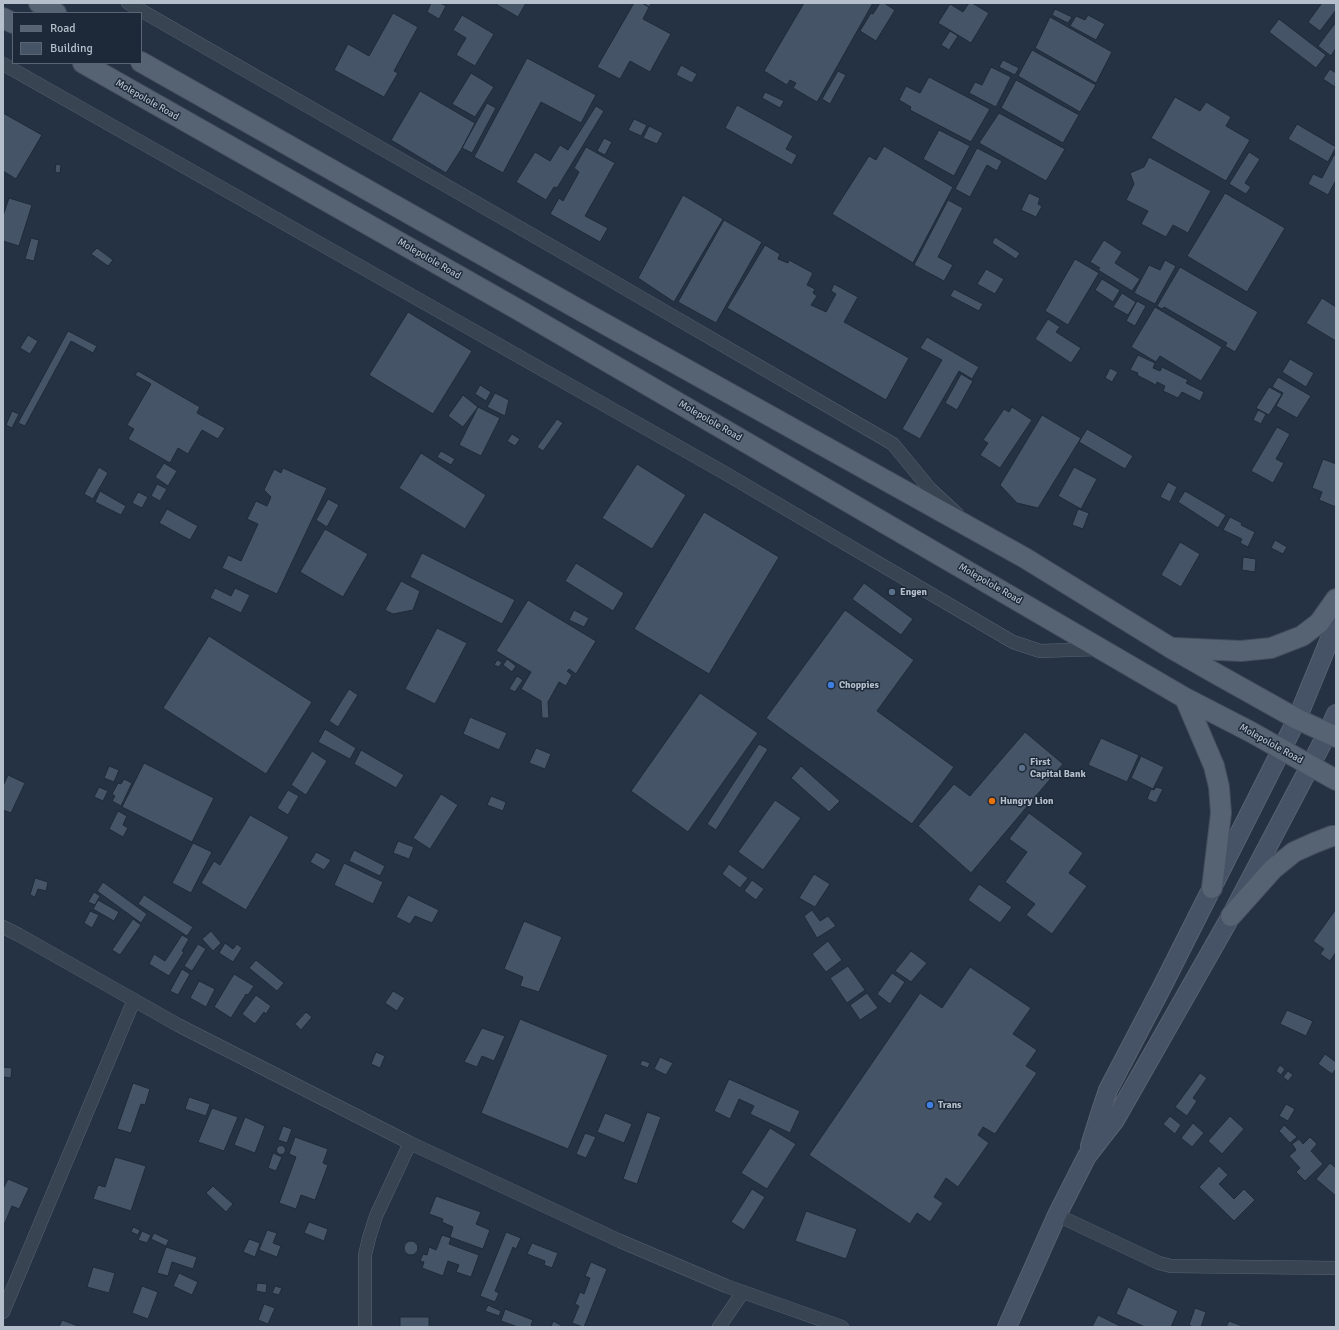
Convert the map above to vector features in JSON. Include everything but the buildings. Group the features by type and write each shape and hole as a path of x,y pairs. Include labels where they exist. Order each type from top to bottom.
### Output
{"main road":[{"path":"39,3 54,12"},
{"path":"3,18 12,22"},
{"path":"142,63 578,309 1025,558 1171,648 1298,719 1332,735"},
{"name":"Molepolole Road","path":"85,64 517,309 1185,698 1336,780"},
{"path":"1171,648 1242,651 1271,648 1302,636 1319,623 1336,599"},
{"path":"1088,1156 1108,1090 1298,719 1336,624"},
{"path":"1185,698 1214,766 1219,787 1221,813 1212,888"},
{"path":"1007,1327 1057,1214 1088,1156 1115,1120 1231,916 1310,766 1332,735 1336,714"},
{"path":"1231,916 1273,869 1294,852 1332,836 1336,836"}],"street":[{"path":"128,3 893,444 930,488 972,528"},
{"path":"3,64 716,469 1013,642 1040,651 1100,649"},
{"path":"3,927 178,1025 410,1143 620,1241 743,1292 842,1327"},
{"path":"3,933 19,935"},
{"path":"3,1312 134,1000"},
{"path":"365,1327 365,1255 369,1238 376,1216 410,1143"},
{"path":"1057,1214 1159,1263 1171,1266 1336,1268"},
{"path":"719,1327 743,1292"}],"place":[{"name":"Engen","path":"892,592"},
{"name":"Choppies","path":"831,685"},
{"name":"First Capital Bank","path":"1022,768"},
{"name":"Hungry Lion","path":"992,801"},
{"name":"Trans","path":"930,1105"}]}
